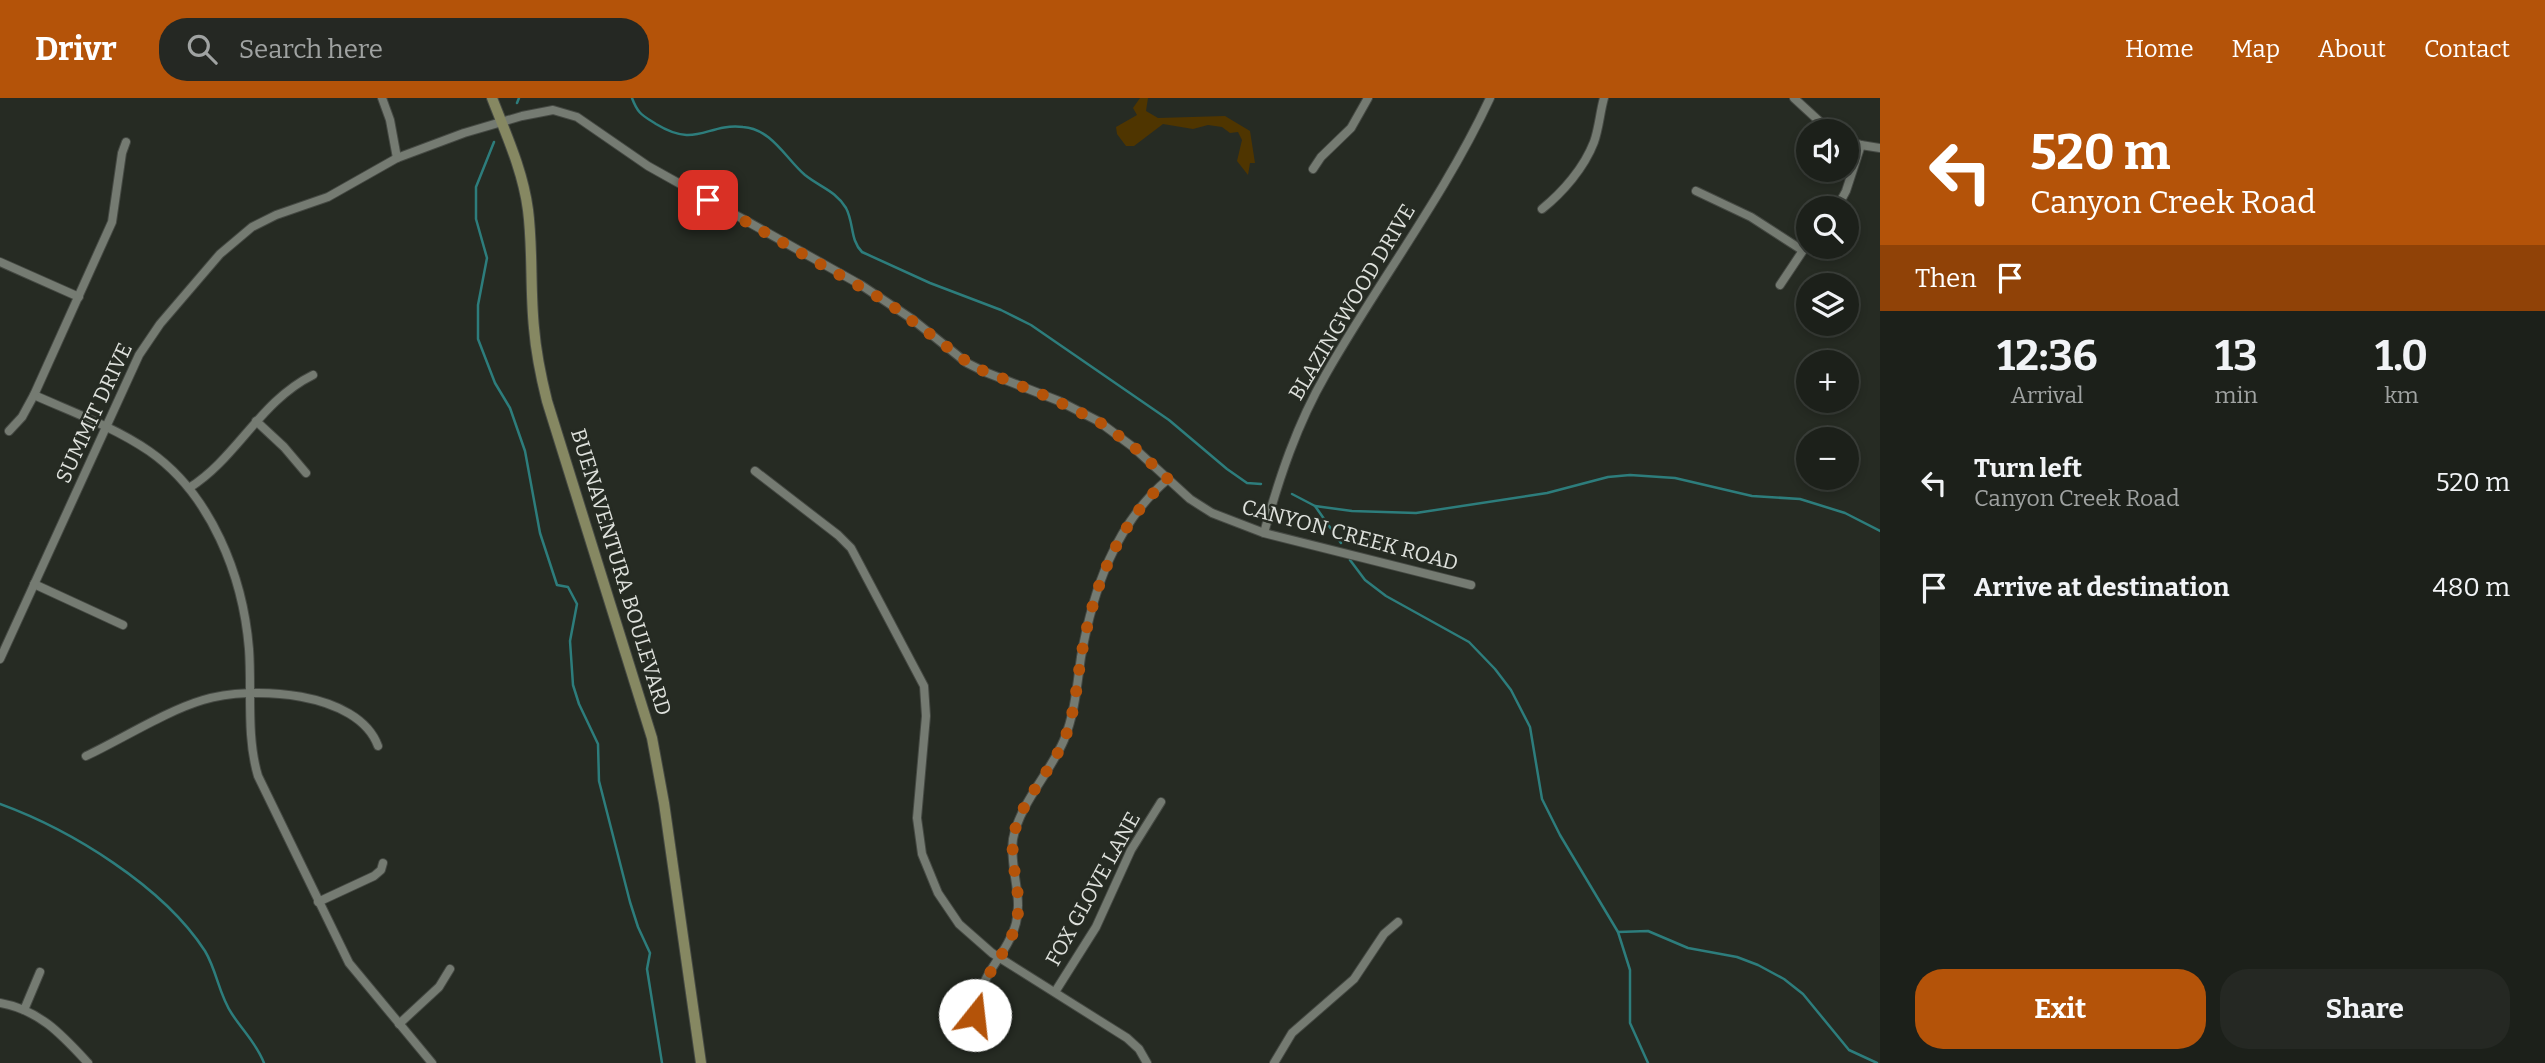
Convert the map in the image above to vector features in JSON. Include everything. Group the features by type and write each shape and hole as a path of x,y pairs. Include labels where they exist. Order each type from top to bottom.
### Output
{"main road":[{"name":"BUENAVENTURA BOULEVARD","path":"492,98 518,168 527,202 533,327 547,401 656,755 701,1063"}],"street":[{"path":"382,98 390,120 397,158"},
{"path":"1313,169 1321,157 1351,128 1368,98"},
{"name":"BLAZINGWOOD DRIVE","path":"1264,533 1296,435 1319,386 1462,155 1490,98"},
{"path":"1542,209 1575,175 1590,151 1598,129 1604,98"},
{"path":"1794,98 1817,119"},
{"name":"CANYON CREEK ROAD","path":"502,123 547,111 560,111 576,117 648,166 887,302 967,363 1098,421 1133,446 1190,499 1212,513 1264,533 1471,585"},
{"name":"SUMMIT DRIVE","path":"0,659 131,369 146,343 234,240 261,222 328,197 397,158 464,133 502,123"},
{"path":"9,431 25,412 34,395 112,222 126,142"},
{"path":"1843,196 1861,145 1880,148"},
{"path":"1696,191 1796,242"},
{"path":"1780,285 1797,259"},
{"path":"0,262 79,297"},
{"path":"189,488 215,468 287,390 313,375"},
{"path":"34,395 151,452 189,488 210,522 235,578 246,626 253,751 258,775 354,971 432,1063"},
{"path":"256,421 284,447 306,473"},
{"path":"755,471 851,548 920,675 926,708 916,810 922,854 934,886 950,912 970,935 999,958 1133,1043 1147,1063"},
{"path":"983,1033 976,1021 979,992 1011,938 1018,916 1012,857 1016,829 1058,752 1070,723 1082,654 1107,564 1127,524 1168,479"},
{"path":"34,584 123,625"},
{"path":"86,756 196,702 219,696 250,694 301,696 328,704 366,725 378,746"},
{"name":"FOX GLOVE LANE","path":"1055,992 1096,927 1131,850 1161,802"},
{"path":"318,902 374,876 381,870 383,863"},
{"path":"1275,1063 1292,1033 1354,979 1384,934 1398,922"},
{"path":"399,1024 439,987 450,969"},
{"path":"24,1010 40,972"},
{"path":"0,1003 24,1010 49,1023 88,1063"}],"shaded area":[{"path":"1140,98 1148,98 1146,111 1158,118 1225,116 1250,131 1255,163 1250,163 1248,175 1237,161 1242,140 1238,132 1230,133 1222,127 1208,125 1193,129 1163,124 1134,146 1126,146 1117,134 1116,127 1137,115 1133,108"}],"waterway":[{"path":"517,103 519,98"},
{"path":"632,98 636,108 644,116 670,131 692,135 720,128 743,127 762,133 805,175 842,202 862,252 1031,325 1169,420 1247,483 1261,484"},
{"path":"494,142 476,187 476,219 487,258 478,305 478,339 495,383 510,408 525,451 540,533 557,585 568,587 577,604 570,641 573,685 598,744 599,781 630,902 650,953 647,969 662,1063"},
{"path":"1292,494 1315,506 1352,511 1416,513 1547,493 1608,477 1630,475 1675,478 1752,496 1800,499 1845,513 1880,531"},
{"path":"1315,506 1341,543"},
{"path":"1350,560 1365,580 1386,596 1469,642 1511,690 1530,727 1542,799 1560,835 1618,932 1630,970 1630,1023 1648,1063"},
{"path":"0,804 85,845 113,863 165,904 205,951 228,1007 264,1063"},
{"path":"1618,932 1648,931 1688,948 1737,957 1758,965 1784,979 1803,994 1849,1050 1877,1063"}],"route":[{"path":"708,200 861,285 912,319 974,367 1046,396 1098,421 1133,446 1168,479 1127,524 1107,564 1082,654 1070,723 1058,752 1016,829 1012,857 1018,907 1015,927 979,992 975,1015"}]}
